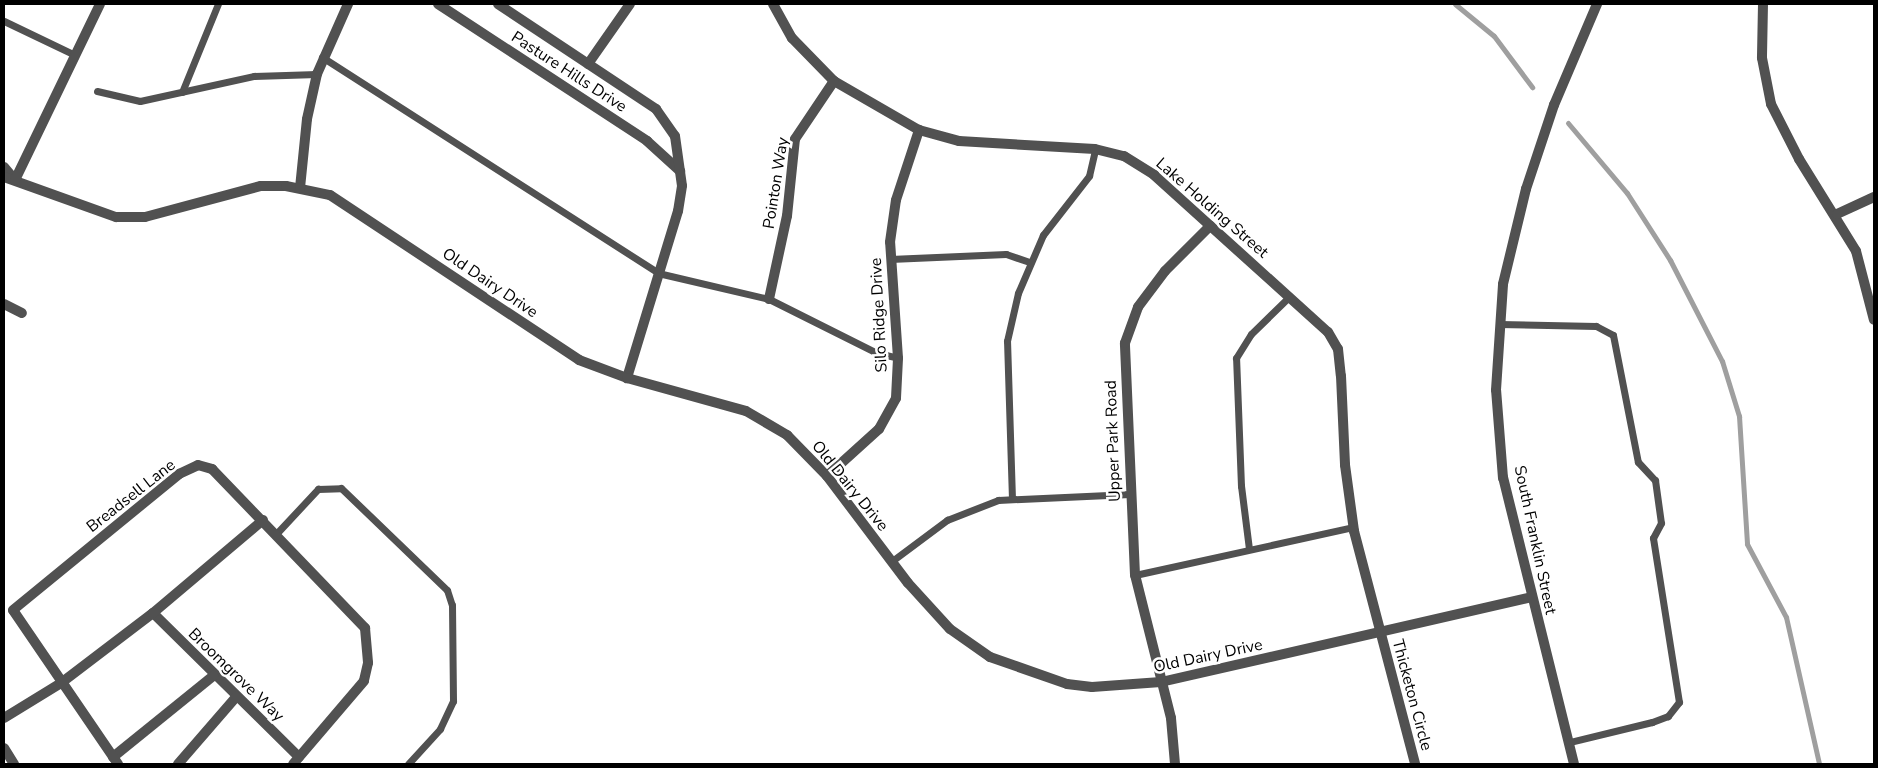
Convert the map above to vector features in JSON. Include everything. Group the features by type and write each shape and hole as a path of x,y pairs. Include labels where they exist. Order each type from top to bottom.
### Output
{"street":[{"path":"15,180 100,4"},
{"path":"300,188 307,118 322,57 348,4"},
{"name":"Pasture Hills Drive","path":"438,4 647,141 680,171"},
{"name":"Pasture Hills Drive","path":"498,4 656,109 675,136 680,171 678,211 627,378"},
{"path":"588,64 630,4"},
{"name":"Lake Holding Street","path":"773,4 792,38 834,81 919,130 959,141 1094,149 1124,156 1154,175 1328,332 1338,349 1354,527 1380,633"},
{"name":"South Franklin Street","path":"1574,764 1570,742 1531,598 1503,478 1496,390 1503,284 1526,189 1554,105 1597,4"},
{"path":"1762,4 1762,58 1771,104 1799,159 1837,214 1856,250 1874,320"},
{"name":"Pointon Way","path":"769,299 787,216 796,140 834,81"},
{"name":"Silo Ridge Drive","path":"827,476 879,429 896,398 898,358 890,259 896,200 919,130"},
{"name":"Old Dairy Drive","path":"4,167 15,180"},
{"name":"Old Dairy Drive","path":"4,178 15,180 116,217 160,214 261,186 300,188 330,195 354,208 579,360 627,378 746,411 788,435 827,476 892,561 950,629 990,657 1067,684 1161,682 1531,598"},
{"path":"1837,214 1874,197"},
{"name":"Upper Park Road","path":"1161,682 1135,575 1130,494 1125,343 1138,307 1165,271 1210,226"},
{"path":"4,304 22,313"},
{"name":"Breadsell Lane","path":"115,761 61,683 14,610 179,474 198,465 212,470 365,628 368,663 364,681 296,761"},
{"path":"4,718 61,683 153,613 262,520"},
{"name":"Broomgrove Way","path":"153,613 296,761"},
{"name":"Thicketon Circle","path":"1380,633 1415,764"},
{"path":"115,761 213,676"},
{"path":"1161,682 1171,718 1175,764"},
{"path":"178,764 236,697"},
{"path":"4,748 14,764"}],"lane":[{"path":"182,92 218,4"},
{"path":"4,21 75,55"},
{"path":"322,57 658,272 769,299 877,353 898,358"},
{"path":"97,91 140,101 254,76 318,74"},
{"path":"1012,499 1007,341 1029,262 1043,235 1089,176 1094,149"},
{"path":"890,259 1006,254 1029,262"},
{"path":"1249,550 1241,486 1236,358 1251,334 1290,296"},
{"path":"1499,324 1596,326 1612,335 1638,462 1655,480 1661,523 1653,538 1679,702 1668,716 1652,722 1570,742"},
{"path":"276,534 318,489 341,488 447,590 452,605 453,701 440,730 408,764"},
{"path":"892,561 947,520 1012,499 1130,494"},
{"path":"1135,575 1354,527"}],"waterway":[{"path":"1455,4 1494,36 1532,87"},
{"path":"1568,123 1627,193 1670,260 1722,361 1739,416 1747,544 1786,617 1819,764"}]}
